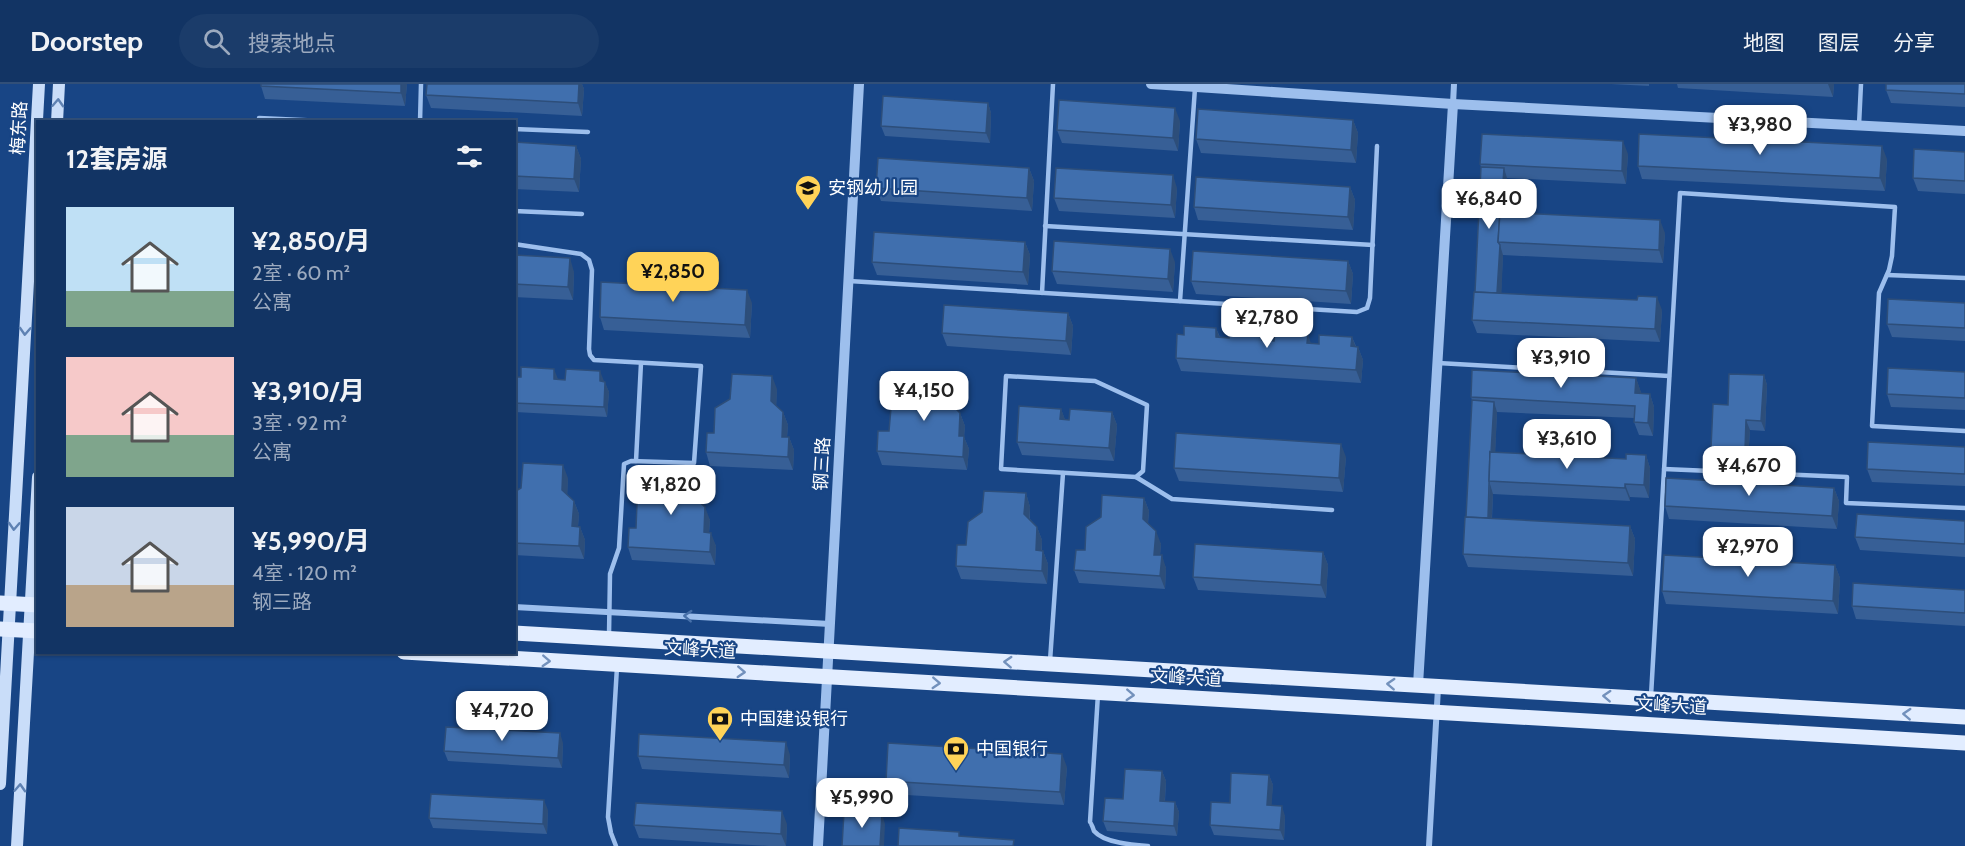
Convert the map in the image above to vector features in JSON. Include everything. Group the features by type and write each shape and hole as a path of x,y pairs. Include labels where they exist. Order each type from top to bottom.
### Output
{"main road":[{"name":"梅东路","path":"37,120 39,84"},
{"path":"57,120 59,84"},
{"name":"梅东路","path":"0,784 5,603 36,130"},
{"path":"17,846 33,631 36,545"},
{"path":"5,603 34,605"},
{"path":"4,629 33,631"},
{"name":"文峰大道","path":"516,633 1965,717"},
{"name":"文峰大道","path":"437,654 1965,743"}],"street":[{"name":"钢三路","path":"818,846 859,84"},
{"path":"1151,84 1453,104 1965,131"},
{"path":"1418,685 1454,84"},
{"path":"516,607 830,624"},
{"path":"1429,846 1438,687"}],"lane":[{"path":"420,120 421,84"},
{"path":"1042,293 1053,84"},
{"path":"1859,125 1861,84"},
{"path":"1180,301 1195,87"},
{"path":"259,118 302,120"},
{"path":"516,129 588,132"},
{"path":"848,281 1357,312 1367,308 1370,298 1377,146"},
{"path":"1651,699 1680,194 1895,207 1892,256 1879,293 1872,426 1965,431"},
{"path":"516,211 582,214"},
{"path":"1046,226 1372,246"},
{"path":"516,244 581,254 589,260 592,270 590,355 594,360 701,366 694,463 636,461 624,464 619,548 610,574 609,638"},
{"path":"1887,275 1965,278"},
{"path":"1437,362 1669,376"},
{"path":"636,461 641,363"},
{"path":"1136,477 1143,471 1147,405 1095,381 1006,376 1001,469 1136,477 1172,499 1332,510"},
{"path":"1664,469 1847,477 1846,503 1965,508"},
{"path":"1050,664 1063,472"},
{"path":"616,846 608,817 617,665"},
{"path":"1098,693 1090,822 1094,831 1105,838 1131,845 1148,846"}],"building":[{"path":"261,84 401,84 401,93 261,86"},
{"path":"427,84 579,84 578,103 426,95"},
{"path":"1886,84 1965,84 1965,94 1886,90"},
{"path":"883,96 988,103 986,133 881,126"},
{"path":"1059,100 1175,108 1173,138 1057,130"},
{"path":"1198,109 1353,120 1351,150 1196,139"},
{"path":"1482,134 1623,141 1622,171 1480,164"},
{"path":"1639,134 1882,146 1880,178 1638,166"},
{"path":"516,142 576,146 574,179 516,176"},
{"path":"1914,149 1965,152 1965,181 1913,178"},
{"path":"878,158 1029,168 1027,198 876,188"},
{"path":"1481,167 1504,168 1498,242 1500,245 1497,293 1475,292"},
{"path":"1056,168 1173,175 1171,205 1054,198"},
{"path":"1196,177 1350,187 1348,217 1194,207"},
{"path":"1500,212 1660,220 1659,250 1498,242"},
{"path":"874,232 1025,242 1023,272 872,262"},
{"path":"1054,241 1170,249 1168,279 1052,271"},
{"path":"1193,251 1348,261 1346,291 1191,281"},
{"path":"516,255 570,258 568,287 516,284"},
{"path":"601,282 747,290 745,325 600,317"},
{"path":"1474,292 1637,300 1638,296 1657,297 1655,329 1472,320"},
{"path":"1888,299 1965,303 1965,328 1887,324"},
{"path":"944,305 1068,313 1066,341 942,333"},
{"path":"1184,326 1216,328 1216,337 1229,338 1230,329 1263,331 1262,340 1274,341 1275,332 1308,334 1307,343 1319,344 1319,335 1352,337 1351,346 1358,347 1356,370 1176,358 1177,334 1184,335"},
{"path":"521,367 554,369 554,379 565,380 566,369 600,371 600,381 605,382 604,407 516,403 516,377 521,377"},
{"path":"1888,368 1965,372 1965,398 1887,394"},
{"path":"1472,370 1636,378 1635,393 1650,394 1648,423 1634,422 1635,406 1471,397"},
{"path":"732,374 772,376 771,401 783,412 782,437 789,437 788,457 706,452 707,433 714,433 715,408 730,399"},
{"path":"1729,374 1764,375 1761,421 1746,420 1745,450 1711,448 1713,404 1728,405"},
{"path":"906,377 948,379 947,400 960,413 959,436 964,436 963,457 877,451 878,431 889,431 891,408 905,399"},
{"path":"1472,400 1494,402 1488,518 1466,517"},
{"path":"1019,406 1061,409 1060,419 1069,420 1070,409 1112,412 1109,448 1017,442"},
{"path":"1176,433 1341,444 1339,478 1174,468"},
{"path":"1868,442 1965,447 1965,474 1867,469"},
{"path":"1490,452 1626,459 1626,454 1646,455 1644,485 1625,484 1625,488 1489,481"},
{"path":"523,463 563,465 562,490 574,501 572,526 580,527 579,546 516,543 516,491 521,488"},
{"path":"654,469 694,472 693,496 705,507 704,532 711,533 710,552 628,547 629,528 636,528 637,503 652,494"},
{"path":"1666,478 1834,488 1832,516 1665,506"},
{"path":"984,491 1026,493 1024,514 1037,527 1036,550 1043,551 1042,571 956,566 957,545 966,545 968,522 982,512"},
{"path":"1102,495 1144,498 1143,519 1156,531 1154,555 1162,555 1160,576 1074,570 1076,550 1085,550 1086,527 1101,517"},
{"path":"1857,514 1965,521 1965,544 1855,537"},
{"path":"1465,517 1630,526 1628,563 1463,554"},
{"path":"1195,544 1323,552 1321,585 1193,577"},
{"path":"1664,555 1835,565 1833,601 1662,591"},
{"path":"1853,583 1965,590 1965,613 1852,606"},
{"path":"446,727 560,733 558,758 444,751"},
{"path":"639,734 786,742 784,765 638,756"},
{"path":"888,743 1062,754 1060,792 886,781"},
{"path":"1125,769 1162,771 1160,801 1175,802 1174,826 1103,821 1105,798 1123,799"},
{"path":"1231,773 1269,775 1267,805 1282,806 1280,830 1210,825 1211,802 1230,803"},
{"path":"431,794 544,800 543,824 429,818"},
{"path":"636,803 782,811 781,834 634,825"},
{"path":"844,812 882,814 880,846 842,846"},
{"path":"899,828 959,832 959,836 1014,840 1013,846 898,846"}],"place":[{"name":"安钢幼儿园","path":"808,211"},
{"name":"中国建设银行","path":"720,742"},
{"name":"中国银行","path":"956,772"}]}
